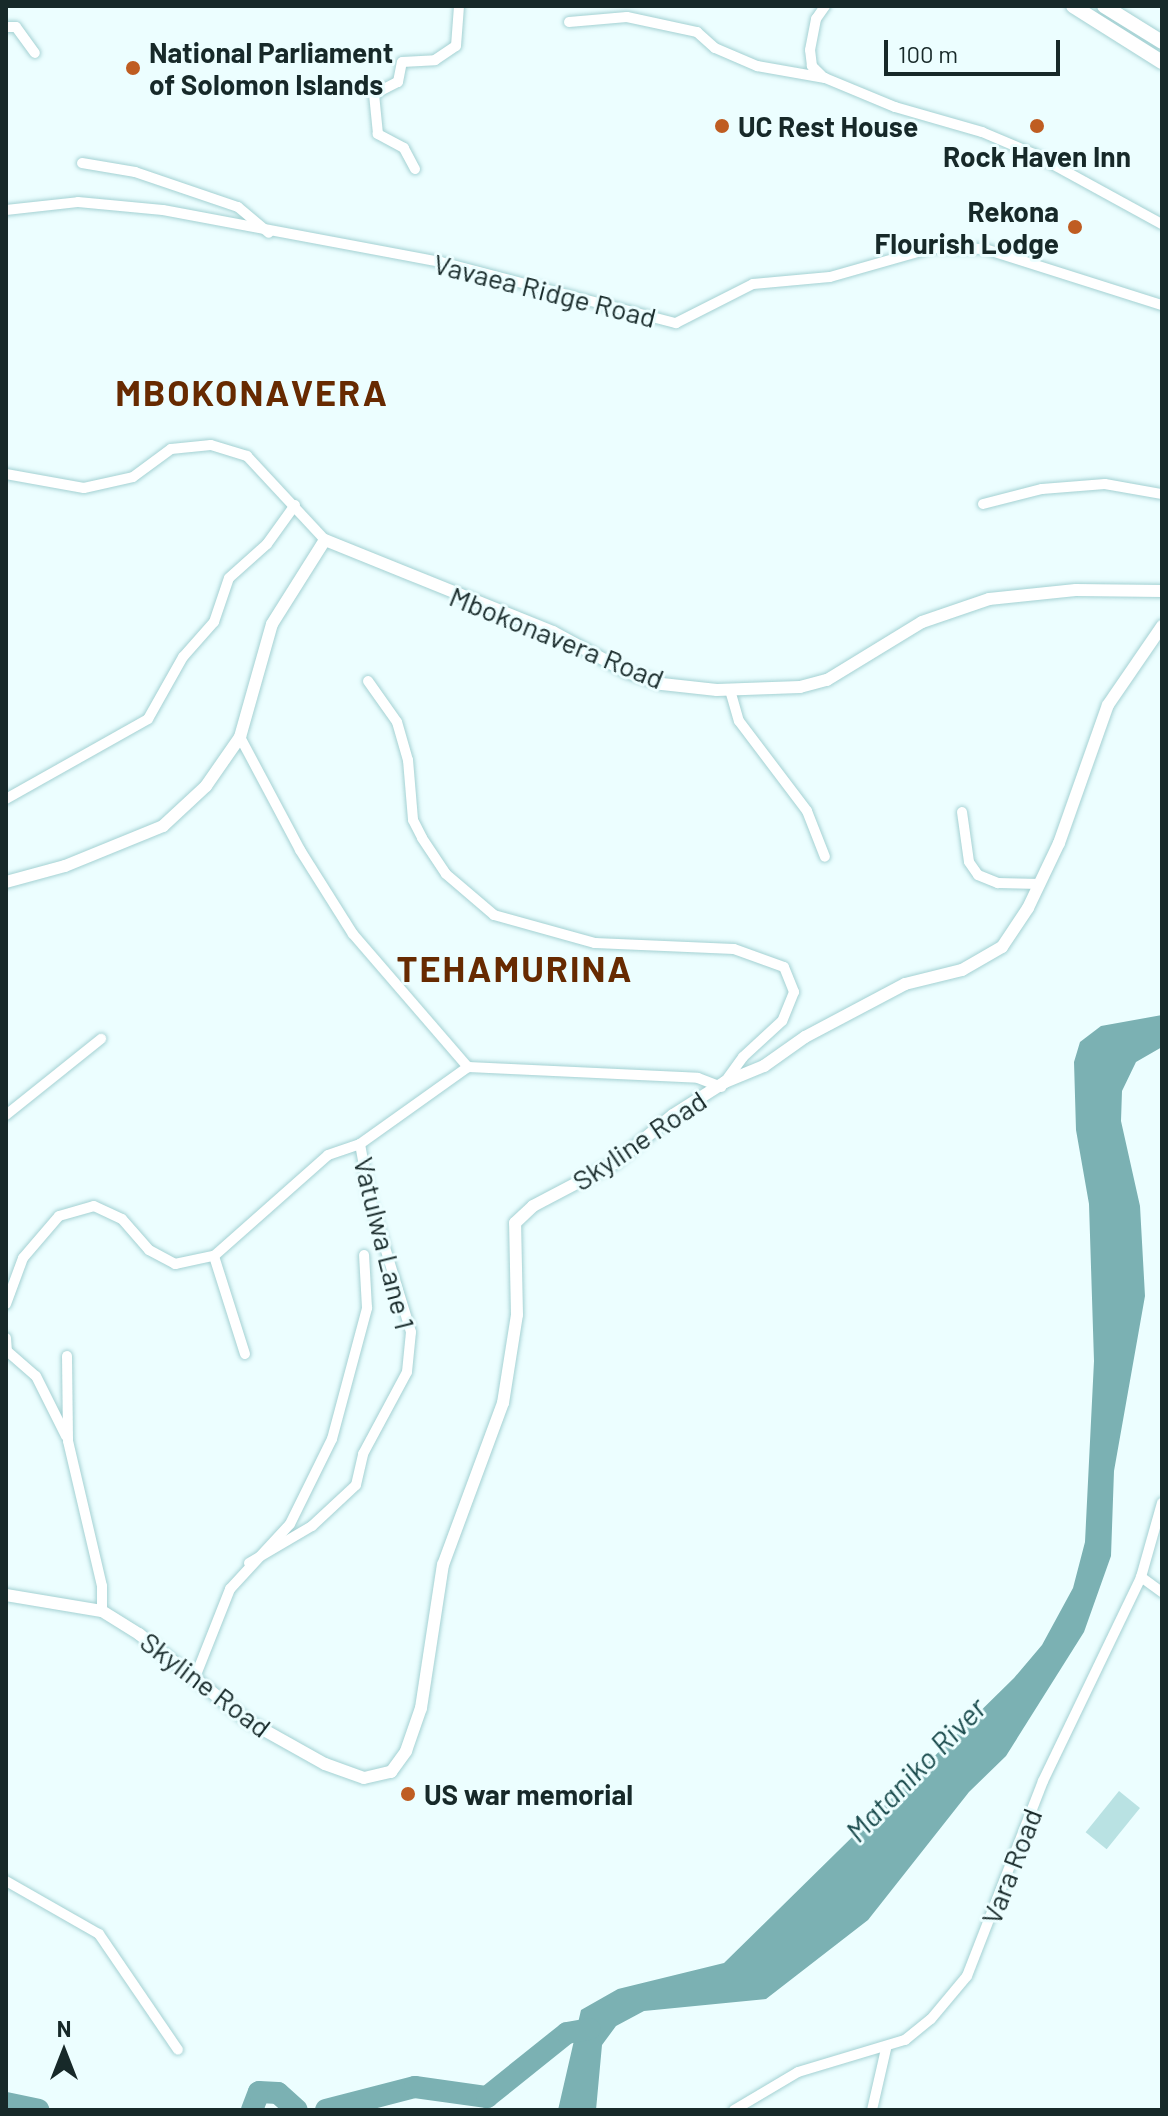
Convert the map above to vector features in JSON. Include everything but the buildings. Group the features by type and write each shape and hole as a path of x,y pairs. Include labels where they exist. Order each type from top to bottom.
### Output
{"main road":[{"path":"1073,6 1162,62"},
{"path":"1104,6 1162,42"}],"street":[{"path":"415,169 404,148 378,134 374,94 398,82 402,62 435,60 456,46 459,6"},
{"path":"825,6 816,19 810,50 812,66 825,78"},
{"path":"569,22 627,17 697,32 715,48 757,66 825,78 1034,154 1162,224"},
{"path":"6,27 16,27 35,53"},
{"path":"82,163 135,172 238,207 271,234"},
{"name":"Vavaea Ridge Road","path":"6,210 78,202 132,206 271,234 441,262 676,323 753,284 830,277 932,248 985,249 1162,305"},
{"path":"6,474 84,488 133,477 171,449 211,445 247,456 325,540 272,624 240,737 206,786 163,826 65,866 6,882"},
{"path":"983,504 1042,489 1105,484 1162,494"},
{"path":"6,799 148,719 183,657 214,622 229,578 267,544 295,505"},
{"name":"Mbokonavera Road","path":"325,540 553,632 627,672 662,684 730,690 800,687 827,680 922,622 989,599 1076,590 1162,591"},
{"name":"Skyline Road","path":"6,1595 102,1611 248,1721 325,1764 364,1778 383,1776 396,1767 421,1708 443,1565 503,1403 517,1315 515,1223 533,1206 615,1163 673,1115 723,1084 764,1066 813,1032 905,984 987,959 1012,934 1040,884 1108,705 1162,626"},
{"path":"6,1304 23,1258 59,1216 94,1206 122,1219 149,1250 175,1264 214,1256 328,1155 360,1144 468,1067 698,1078 723,1084 743,1057 782,1021 792,1002 794,984 784,967 734,949 623,945 567,938 494,915 446,874 422,838 413,820 408,760 397,722 368,681"},
{"path":"730,690 739,721 807,811 825,857"},
{"path":"240,737 300,850 353,934 468,1067"},
{"path":"962,812 969,862 978,875 998,883 1040,884"},
{"path":"6,1115 101,1039"},
{"name":"Vatulwa Lane 1","path":"249,1563 312,1526 356,1485 363,1454 407,1372 411,1332 370,1199 360,1144"},
{"path":"194,1680 230,1589 249,1563 290,1524 332,1439 367,1308 364,1255"},
{"path":"214,1256 245,1354"},
{"path":"6,1338 7,1351 36,1376 68,1441"},
{"path":"67,1356 68,1441 102,1586 102,1611"},
{"name":"Vara Road","path":"734,2110 798,2072 886,2049 931,2019 967,1976 1043,1781 1141,1577 1162,1503"},
{"path":"1141,1577 1162,1592"},
{"path":"6,1881 24,1886 99,1934 178,2050"},
{"path":"872,2110 886,2049"}],"shaded area":[{"path":"1162,1015 1162,1047 1136,1062 1122,1091 1121,1121 1140,1206 1145,1296 1114,1471 1111,1556 1084,1632 1006,1756 969,1792 868,1920 766,1999 644,2011 616,2026 602,2045 596,2110 558,2110 581,2010 618,1989 724,1963 1014,1678 1042,1645 1073,1588 1085,1542 1094,1361 1089,1204 1076,1130 1074,1062 1080,1042 1101,1026"},
{"path":"1119,1791 1140,1808 1107,1849 1086,1832"}],"waterway":[{"path":"326,2110 415,2087 487,2097 567,2033 590,2029"},
{"path":"252,2110 259,2092 278,2093 297,2110"},
{"path":"6,2103 38,2110"}],"place":[{"name":"National Parliament of Solomon Islands","path":"133,68"},
{"name":"UC Rest House","path":"722,126"},
{"name":"Rock Haven Inn","path":"1037,126"},
{"name":"Rekona Flourish Lodge","path":"1075,227"},
{"name":"US war memorial","path":"408,1794"}],"district":[{"name":"MBOKONAVERA","path":"252,392"},
{"name":"TEHAMURINA","path":"515,968"}],"water label":[{"name":"Mataniko River","path":"915,1769"}]}
